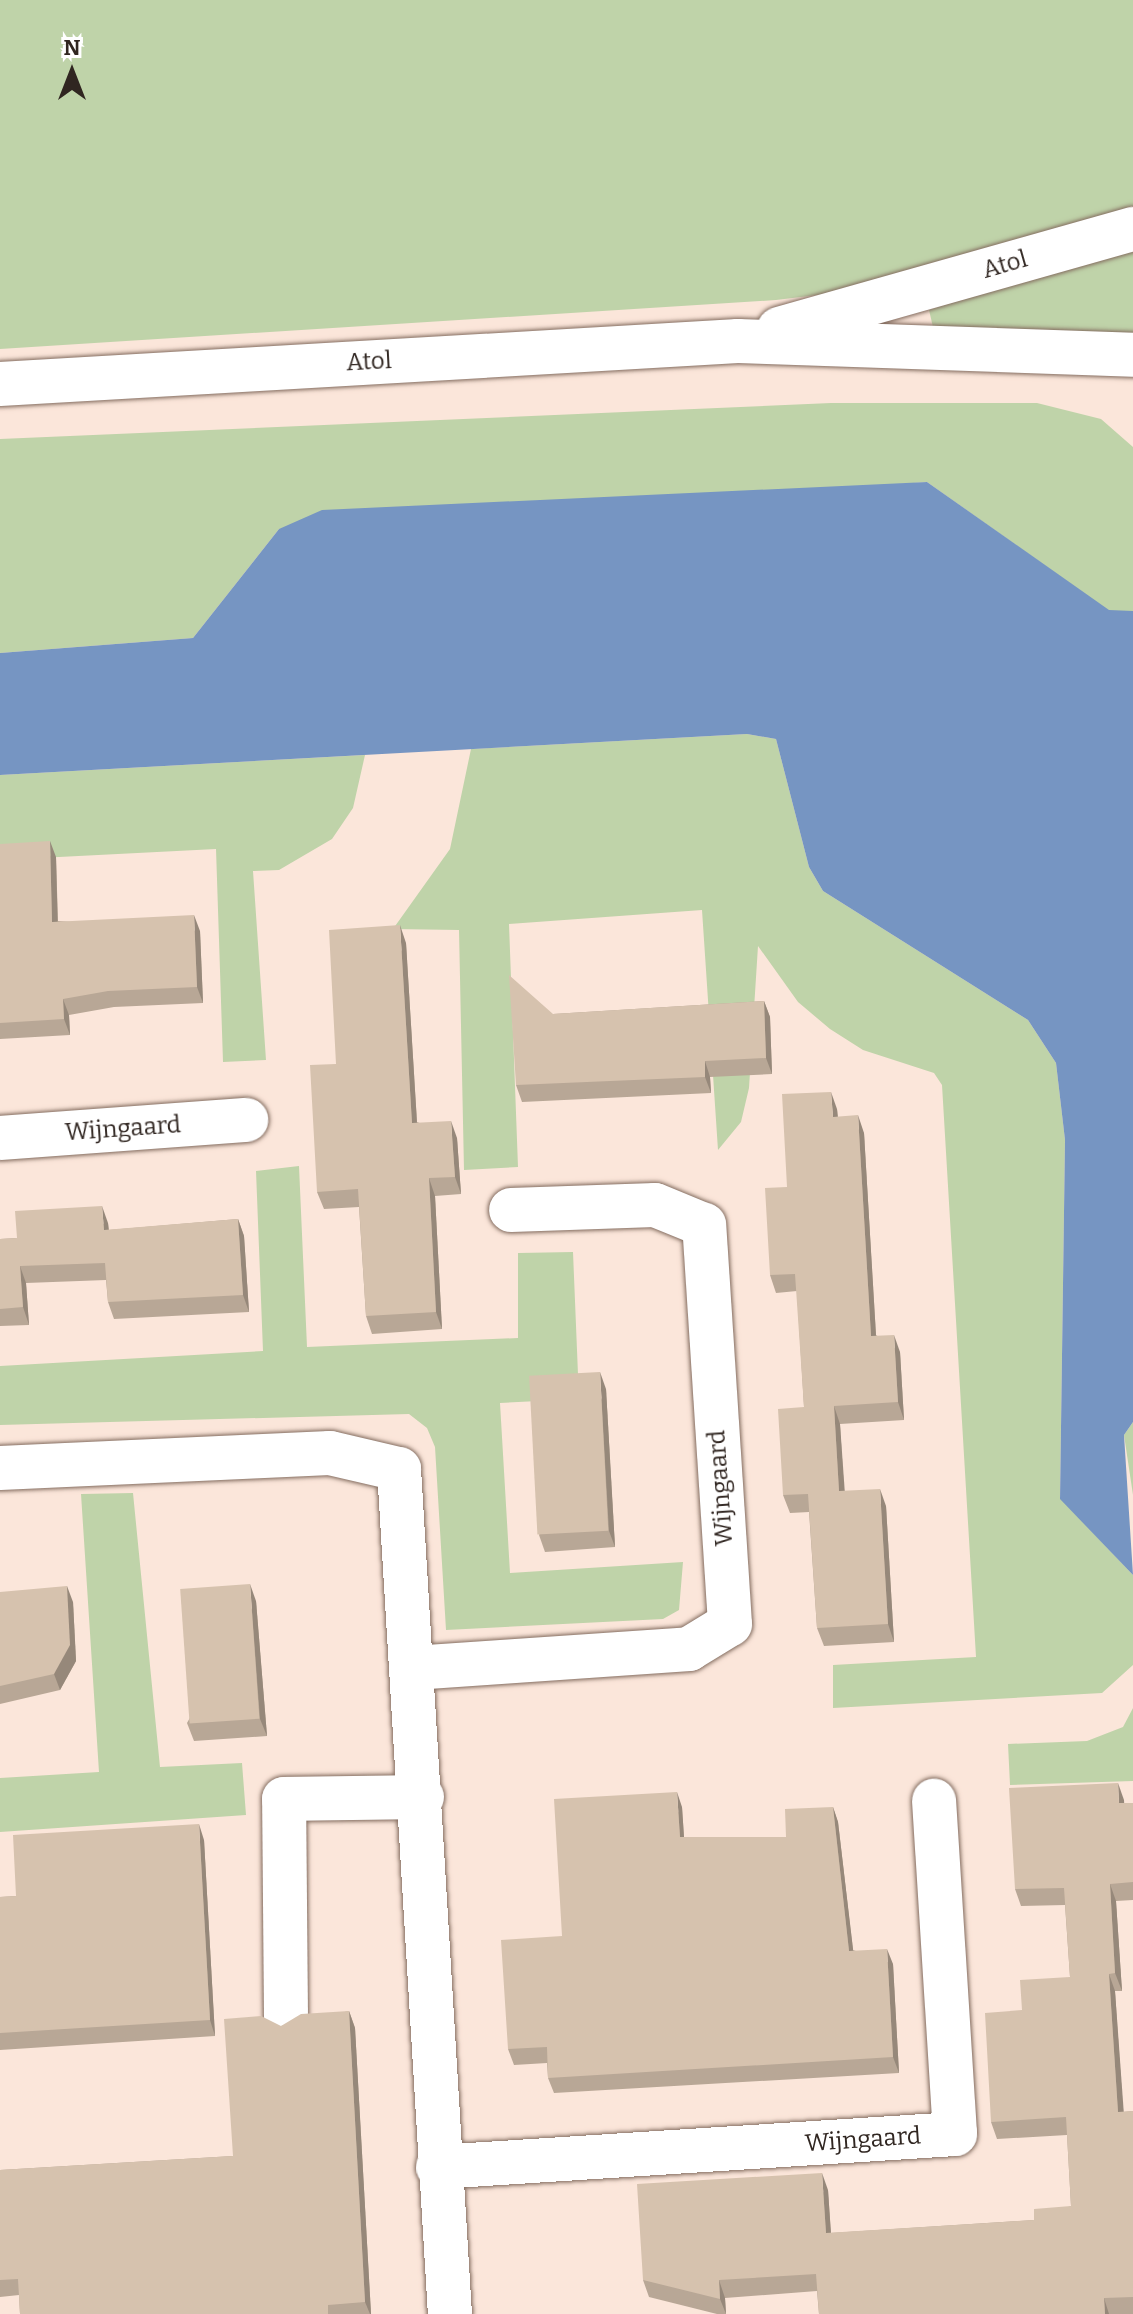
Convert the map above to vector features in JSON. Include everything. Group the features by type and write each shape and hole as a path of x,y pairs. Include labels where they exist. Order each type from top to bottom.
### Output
{"street":[{"name":"Atol","path":"738,341 1133,229"},
{"name":"Atol","path":"0,384 738,341 1133,355"},
{"name":"Wijngaard","path":"0,1138 246,1120"},
{"name":"Wijngaard","path":"413,1668 689,1649 730,1624 704,1225 655,1205 511,1210"},
{"path":"0,1468 330,1453 399,1469 422,1797 438,2167 450,2314"},
{"path":"286,2017 284,1799 422,1797"},
{"name":"Wijngaard","path":"438,2167 955,2134 934,1801"}],"green space":[{"path":"0,0 1133,0 1133,206 875,288 776,300 0,349"},
{"path":"1133,245 1133,334 933,327 929,310"},
{"path":"831,403 1037,403 1101,419 1133,447 1133,611 1109,611 927,482 279,529 193,638 0,653 0,439"},
{"path":"747,734 776,739 809,867 823,891 1028,1020 1056,1063 1065,1140 1060,1498 1133,1575 1133,1665 1102,1693 833,1708 833,1665 976,1657 942,1085 934,1073 863,1050 830,1029 798,1002 758,946 749,1088 741,1122 718,1150 702,910 509,924 518,1167 464,1170 459,930 393,929 450,849 471,749"},
{"path":"365,755 353,808 332,839 279,870 253,871 266,1060 223,1062 216,849 0,860 0,775"},
{"path":"299,1166 307,1347 518,1338 518,1253 573,1252 579,1399 500,1403 510,1573 683,1562 679,1610 663,1619 446,1630 435,1447 427,1428 409,1414 0,1425 0,1366 263,1351 256,1171"},
{"path":"1133,1422 1133,1495 1124,1435"},
{"path":"133,1493 160,1767 242,1763 246,1815 0,1832 0,1778 99,1772 81,1494"},
{"path":"1133,1708 1133,1781 1010,1785 1008,1744 1087,1741 1123,1727"}],"water":[{"path":"927,482 1109,610 1133,611 1133,1422 1124,1435 1133,1575 1060,1499 1065,1140 1056,1063 1028,1020 823,891 809,867 776,739 747,734 0,775 0,653 193,638 279,529 322,510"}],"building":[{"path":"50,841 52,922 194,915 197,987 108,991 63,999 64,1019 0,1023 0,844"},
{"path":"400,925 412,1123 451,1121 455,1177 429,1178 436,1312 366,1316 358,1189 317,1192 310,1065 336,1064 329,930"},
{"path":"509,975 553,1014 764,1001 766,1058 705,1061 705,1077 516,1085"},
{"path":"831,1092 833,1117 858,1115 871,1336 894,1335 898,1402 834,1406 839,1491 880,1489 888,1624 817,1628 808,1494 783,1495 778,1409 804,1407 795,1274 770,1275 765,1188 787,1187 782,1094"},
{"path":"102,1206 104,1230 238,1219 243,1295 108,1302 105,1263 20,1266 23,1307 0,1309 0,1239 17,1238 15,1211"},
{"path":"600,1372 608,1531 537,1534 529,1376"},
{"path":"250,1584 259,1719 190,1724 180,1589"},
{"path":"67,1586 70,1645 54,1674 0,1686 0,1592"},
{"path":"1118,1783 1119,1803 1133,1803 1133,1882 1110,1884 1115,1973 1109,1974 1118,2112 1133,2111 1133,2297 1104,2298 1105,2314 819,2314 816,2274 719,2280 720,2299 643,2280 637,2184 822,2173 826,2233 1034,2220 1034,2209 1071,2206 1066,2117 991,2122 985,2013 1022,2010 1020,1980 1070,1977 1064,1888 1015,1889 1009,1788"},
{"path":"677,1792 680,1837 786,1837 785,1809 833,1807 849,1951 887,1949 893,2057 548,2078 547,2047 508,2049 501,1940 562,1936 554,1799"},
{"path":"199,1824 210,2020 0,2033 0,1897 16,1896 13,1835"},
{"path":"349,2011 365,2302 328,2305 328,2314 20,2314 18,2279 0,2280 0,2170 233,2156 224,2019 261,2016 281,2026 301,2014"}]}
